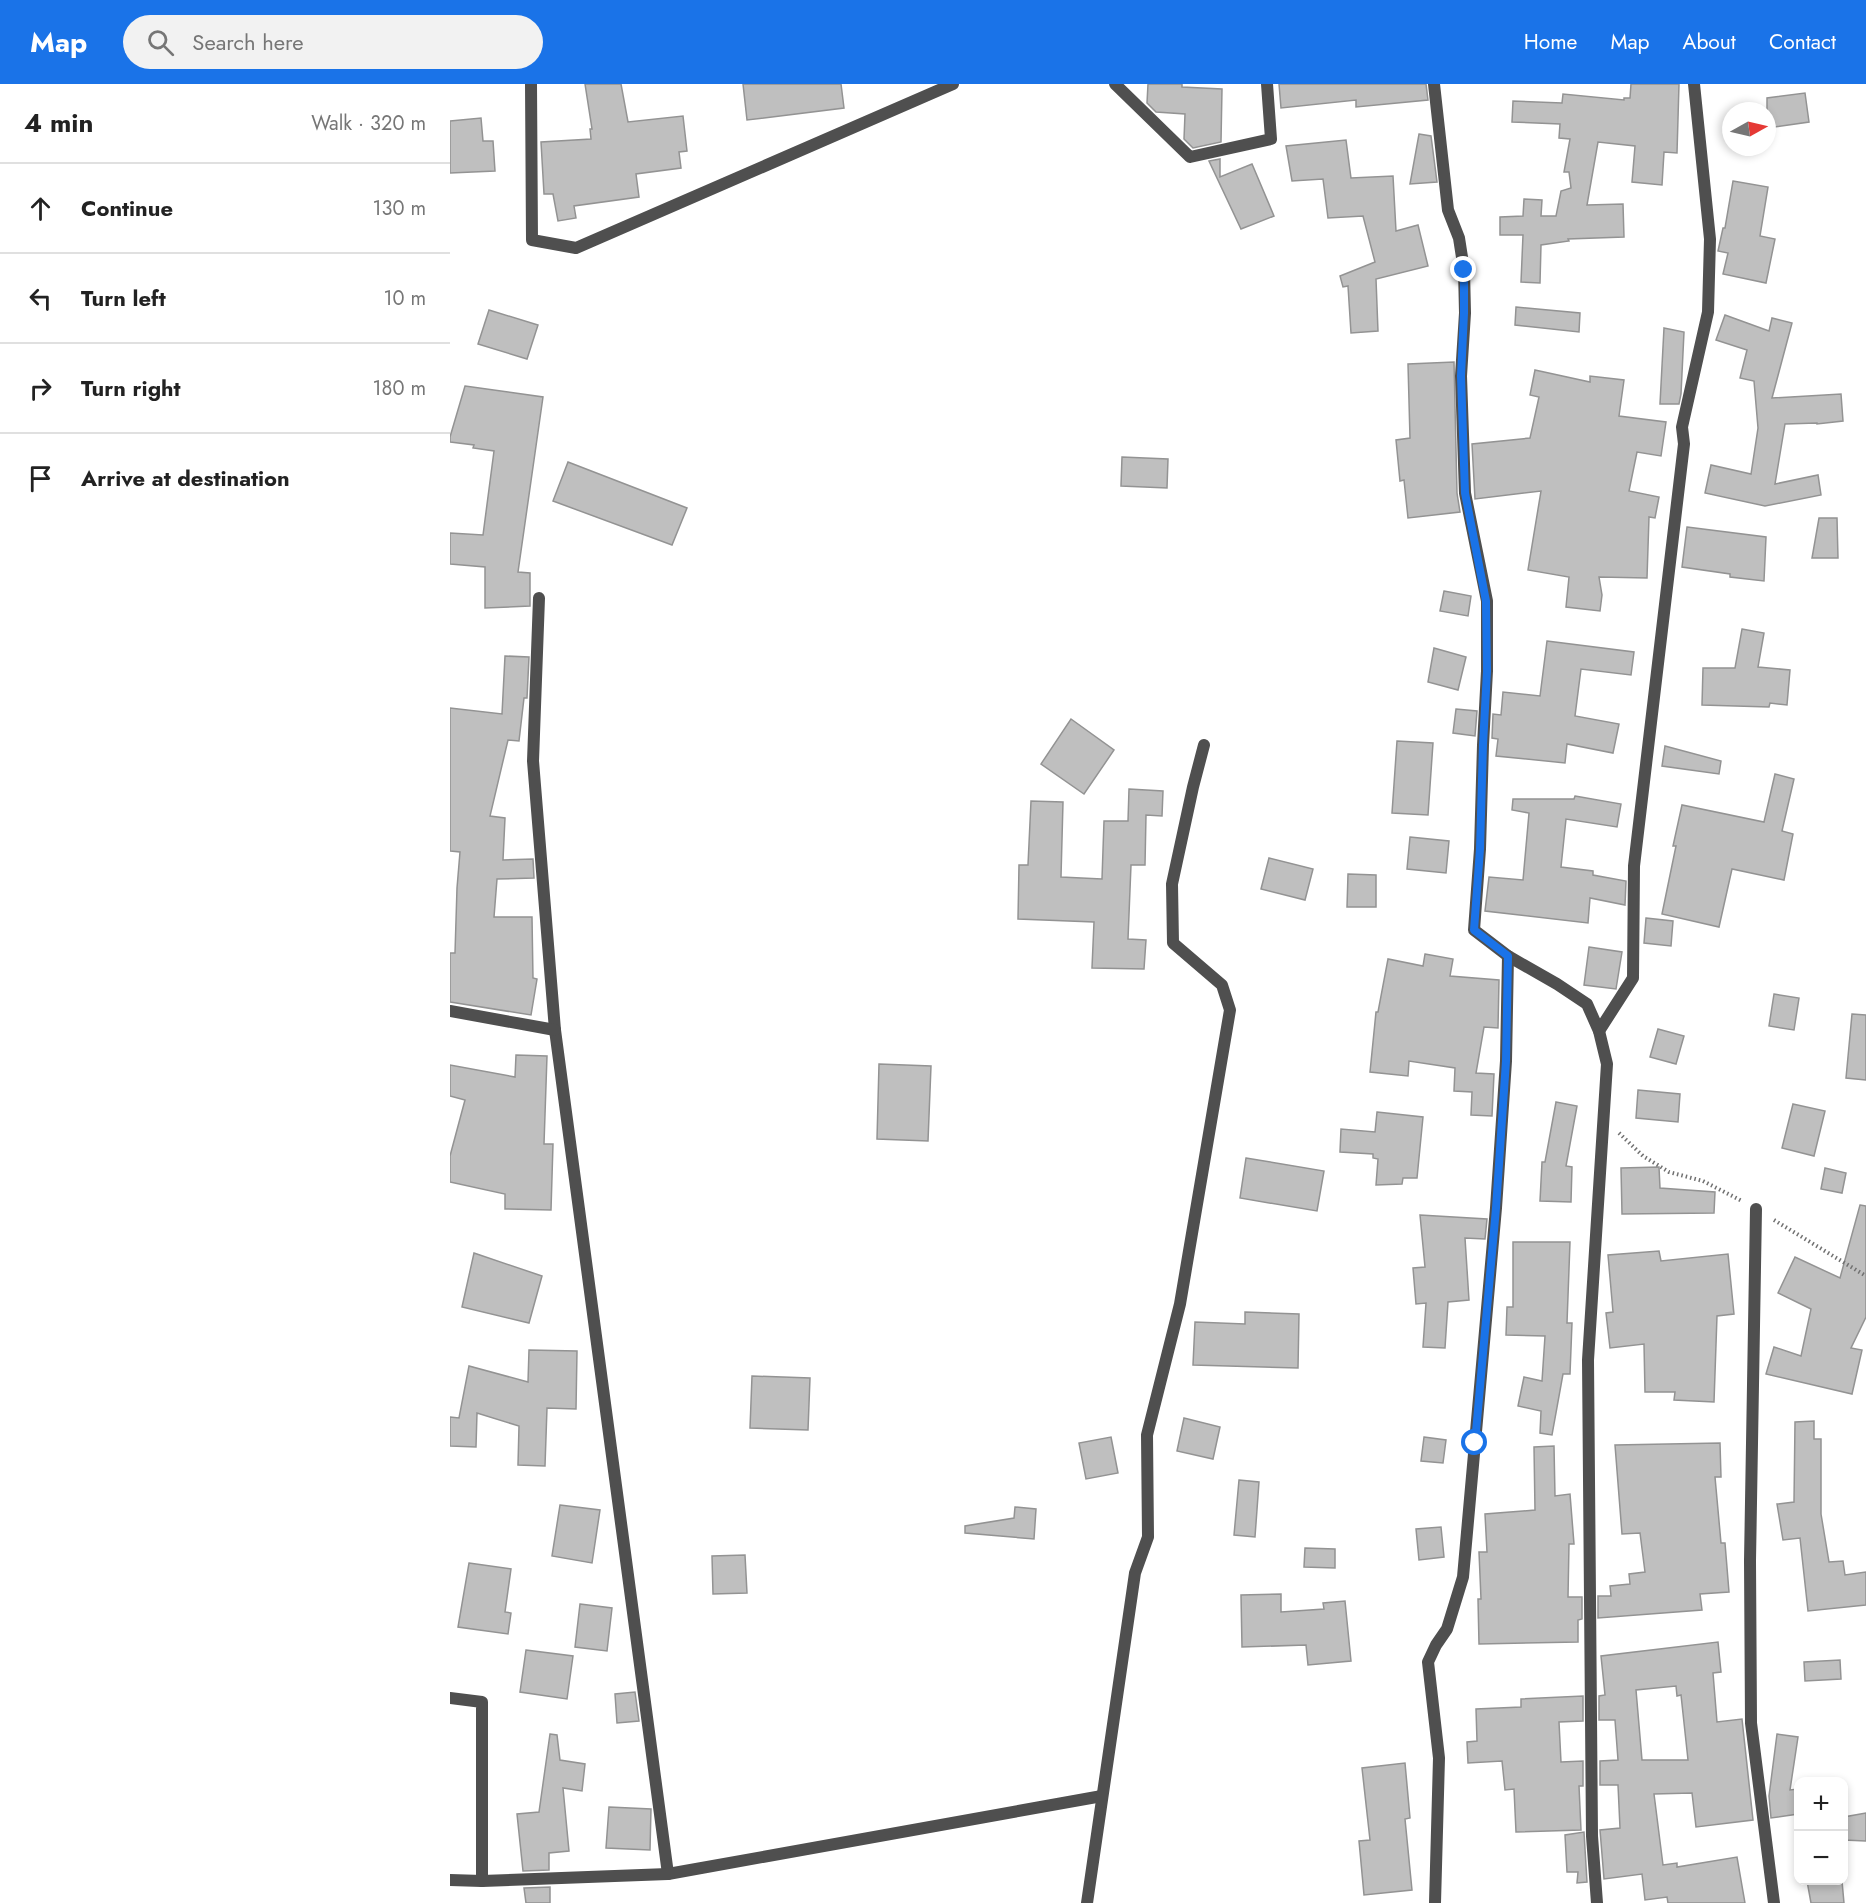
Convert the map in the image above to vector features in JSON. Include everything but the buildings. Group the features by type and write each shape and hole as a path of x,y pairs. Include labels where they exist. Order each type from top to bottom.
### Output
{"street":[{"path":"531,84 532,240 576,248 953,84"},
{"path":"1115,84 1190,157 1271,139 1267,84"},
{"path":"1434,84 1448,210 1459,238 1464,270 1461,376 1465,493 1486,601 1487,671 1480,849 1474,930 1508,956 1587,1004 1599,1031 1607,1064 1588,1360 1592,1836 1597,1903"},
{"path":"1599,1031 1633,978 1635,866 1684,444 1682,427 1708,312 1710,240 1694,84"},
{"path":"539,598 532,761 555,1029 668,1874"},
{"path":"1087,1903 1135,1574 1148,1537 1147,1435 1180,1304 1230,1010 1222,985 1173,943 1172,884 1204,745"},
{"path":"1435,1903 1439,1758 1428,1662 1447,1629 1463,1577 1496,1208 1506,1061 1508,956"},
{"path":"450,1011 555,1029"},
{"path":"1756,1209 1750,1561 1751,1723 1774,1903"},
{"path":"450,1698 482,1702 482,1881"},
{"path":"450,1880 482,1881 668,1874 1102,1796"}],"path":[{"path":"1604,1118 1643,1156 1669,1172 1703,1181 1731,1194 1866,1276"}],"route":[{"path":"1464,270 1461,376 1465,493 1486,601 1487,671 1480,849 1474,930 1508,956 1506,1061 1496,1208 1475,1443"}]}
